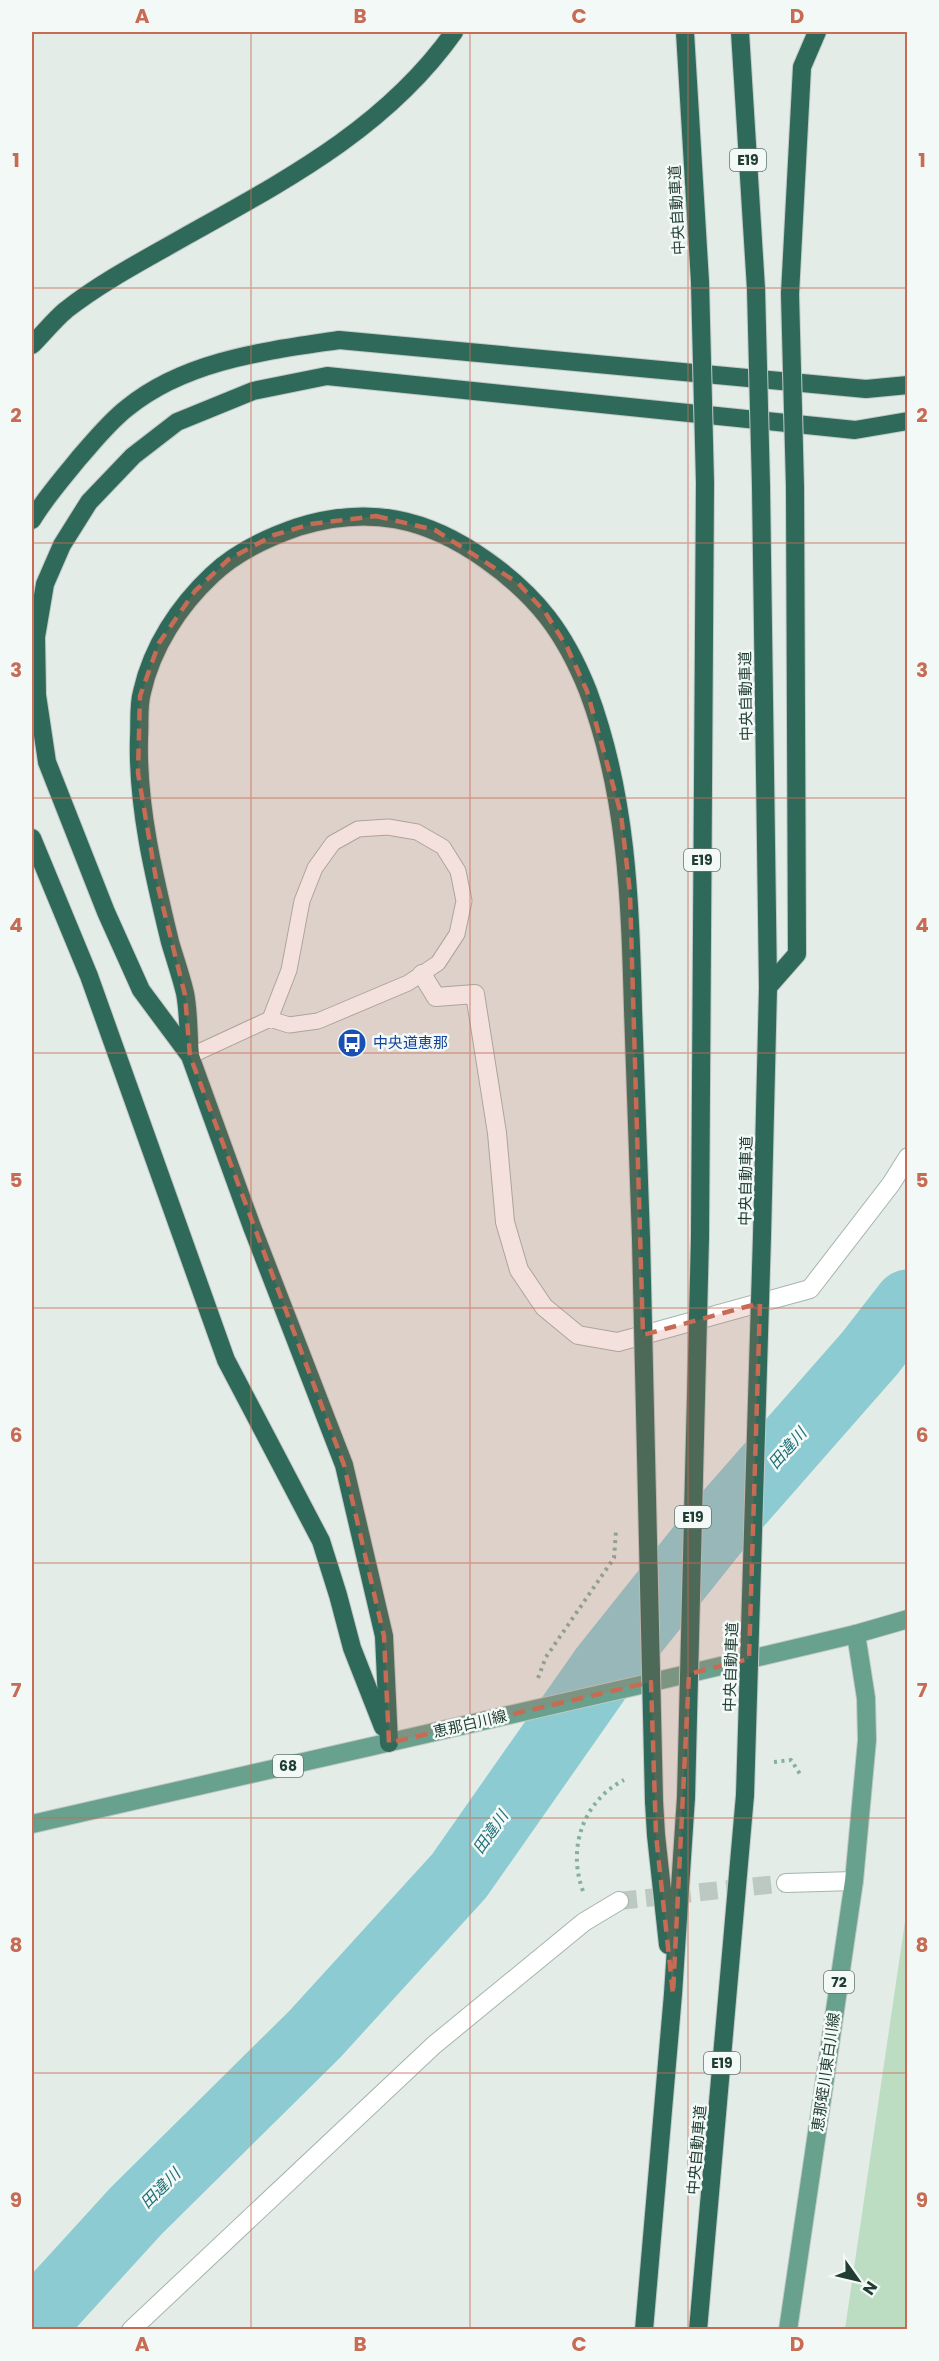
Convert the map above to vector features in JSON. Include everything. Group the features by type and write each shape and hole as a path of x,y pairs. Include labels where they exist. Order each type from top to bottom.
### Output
{"highway":[{"path":"32,345 64,311 104,283 279,184 356,133 391,105 454,32"},
{"name":"中央自動車道","path":"644,2330 673,1994 686,1797 700,1236 705,483 700,282 685,32"},
{"name":"中央自動車道","path":"698,2330 745,1796 768,987 756,289 740,32"},
{"path":"768,987 798,954 795,487 790,294 802,67 817,32"},
{"path":"32,520 76,461 126,408 154,389 202,367 256,352 339,340 866,389 908,385"},
{"path":"190,1056 141,990 106,912 47,762 37,695 36,637 45,584 63,545 89,502 133,456 177,422 253,391 327,376 855,430 908,421"},
{"path":"389,1743 384,1636 344,1466 252,1227 190,1056 185,995 156,879 138,772 140,696 148,668 159,643 195,591 229,559 274,535 344,516 376,516 406,520 435,530 460,543 518,583 545,612 567,647 587,691 621,814 630,893 641,1239 654,1801 673,1994"},
{"path":"32,838 89,976 226,1360 321,1541 352,1648 389,1743"}],"main road":[{"name":"恵那白川線","path":"32,1824 636,1686 856,1634 908,1619"},
{"name":"恵那蛭川東白川線","path":"788,2330 854,1881 867,1740 866,1698 856,1634"}],"street":[{"path":"422,974 436,998 475,994 497,1133 505,1222 519,1270 544,1307 578,1335 617,1342 810,1289 891,1184 908,1157"},
{"path":"786,1883 854,1881"},
{"path":"131,2330 434,2045 584,1922 619,1901"}],"lane":[{"path":"190,1056 270,1018 289,970 302,901 315,868 333,843 358,829 388,827 417,832 443,847 458,871 464,901 457,934 438,963 408,983 318,1021 289,1025 270,1018"}],"path":[{"path":"543,1706 537,1678 546,1657 614,1557 616,1526"}],"highlighted area":[{"path":"376,516 435,530 518,583 545,612 567,647 587,691 621,814 630,893 643,1335 760,1303 749,1659 689,1674 673,1994 656,1835 651,1682 389,1743 384,1636 344,1465 190,1056 185,995 156,879 138,773 140,696 159,643 195,591 229,559 274,535 311,524"}],"green space":[{"path":"907,1908 907,2329 845,2329"}],"waterway":[{"name":"田違川","path":"32,2325 136,2211 315,2034 459,1876 604,1669 719,1525 870,1353 908,1304"}],"tunnel":[{"path":"619,1901 786,1883"}],"place":[{"name":"中央道恵那","path":"352,1043"}]}
